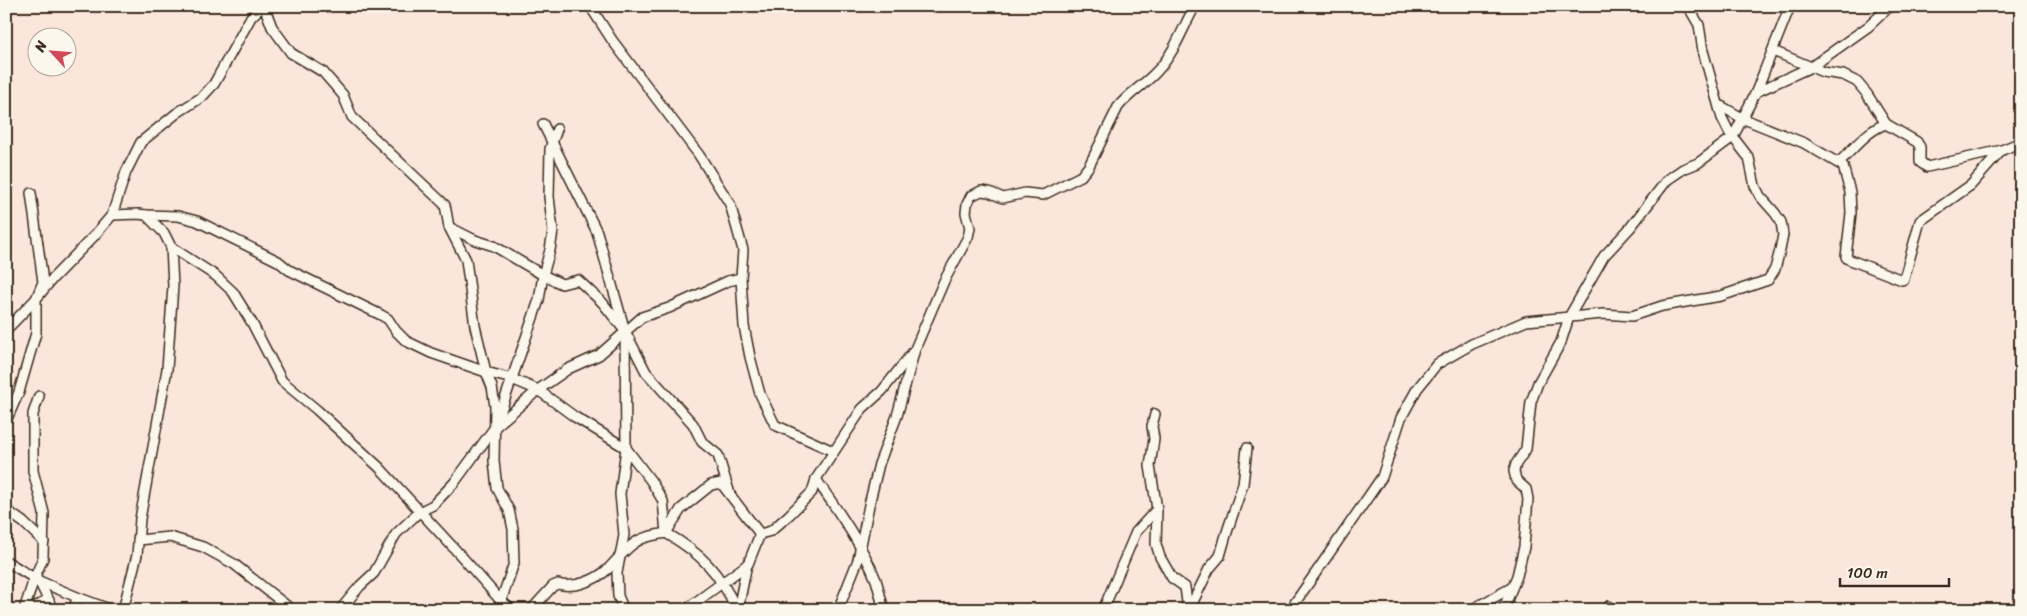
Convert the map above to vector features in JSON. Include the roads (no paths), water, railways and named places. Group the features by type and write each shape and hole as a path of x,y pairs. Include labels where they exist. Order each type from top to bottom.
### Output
{"street":[{"path":"6,330 112,215 126,172 141,142 176,113 202,96 214,84 251,17 263,6 272,28 291,53 323,72 343,95 352,117 445,205 449,227 466,260 475,326 486,372 492,387 495,427 494,461 497,488 509,510 513,536 514,563 500,606"},
{"path":"590,6 612,40 699,155 730,204 743,250 741,278 744,326 750,358 760,394 775,424 833,451"},
{"path":"838,610 858,560 879,464 897,416 914,350 944,281 968,237 970,228 966,213 967,204 971,196 981,191 1004,198 1025,193 1043,195 1081,176 1089,166 1118,107 1125,98 1159,70 1174,50 1185,22 1195,6"},
{"path":"1290,610 1382,477 1401,418 1417,389 1437,364 1472,344 1526,321 1603,314 1632,316 1662,306 1721,296 1768,280 1775,269 1780,250 1783,235 1781,222 1776,213 1760,196 1755,186 1749,158 1733,137 1722,118 1698,25 1688,6"},
{"path":"1503,610 1517,576 1524,547 1528,500 1526,489 1516,480 1514,471 1516,464 1526,449 1531,402 1538,383 1561,342 1569,317 1604,256 1630,228 1667,180 1683,169 1698,163 1733,137 1744,119 1756,92 1790,6"},
{"path":"1756,92 1811,67 1868,26 1890,6"},
{"path":"1773,52 1823,72 1843,75 1857,82 1886,124 1917,142 1920,147 1920,162 1927,167 2002,150 2021,142"},
{"path":"1718,105 1744,119 1789,136 1839,162 1846,173 1850,192 1851,222 1847,248 1848,260 1903,281 1920,222 1971,184 2002,150"},
{"path":"543,124 597,232 625,331 626,448 620,494 624,535 617,573 618,596 624,610"},
{"path":"1839,162 1860,144 1866,135 1876,127 1886,124"},
{"path":"495,427 539,300 542,275 550,250 553,231 549,198 550,149 557,129"},
{"path":"6,421 19,392 36,333 36,299 43,282 31,193"},
{"path":"112,215 178,216 197,221 253,248 289,270 388,319 406,341 431,353 512,379 538,390 575,417 626,448 651,481 663,501 666,533"},
{"path":"123,610 137,555 140,519 167,369 173,286 171,247 164,233 146,215"},
{"path":"449,227 474,240 494,246 542,275 562,284 578,280 602,302 625,331 646,372 693,424 702,442 718,455 730,494"},
{"path":"171,247 216,276 233,292 252,323 282,381 317,410 380,468 463,558 500,606 512,610"},
{"path":"340,610 360,586 374,573 396,534 419,512 433,505 454,483 495,427 538,390 568,369 599,355 642,316 669,308 728,281 741,278"},
{"path":"760,534 771,531 806,500 833,451 862,409 882,391 914,350"},
{"path":"26,610 43,558 44,542 44,513 33,471 33,414 39,396"},
{"path":"1155,414 1152,426 1154,439 1150,466 1157,509 1156,544 1160,557 1172,578 1185,587 1188,610"},
{"path":"1188,610 1210,569 1220,556 1243,484 1247,448"},
{"path":"816,479 841,515 876,579 884,610"},
{"path":"531,610 553,586 558,584 574,586 592,579 607,570 637,540 666,533 681,509 711,485 721,483 760,534"},
{"path":"1103,610 1136,532 1157,509"},
{"path":"6,510 23,522 44,542"},
{"path":"666,533 706,561 722,582 737,610"},
{"path":"737,610 748,564 760,534"},
{"path":"138,540 170,537 203,547 234,564 292,610"},
{"path":"6,561 36,580 77,598 112,610"},
{"path":"686,610 748,564"},
{"path":"36,580 53,610"},
{"path":"1471,610 1511,588"},
{"path":"74,610 77,598"},
{"path":"26,610 48,600"},
{"path":"6,609 10,610"}]}
